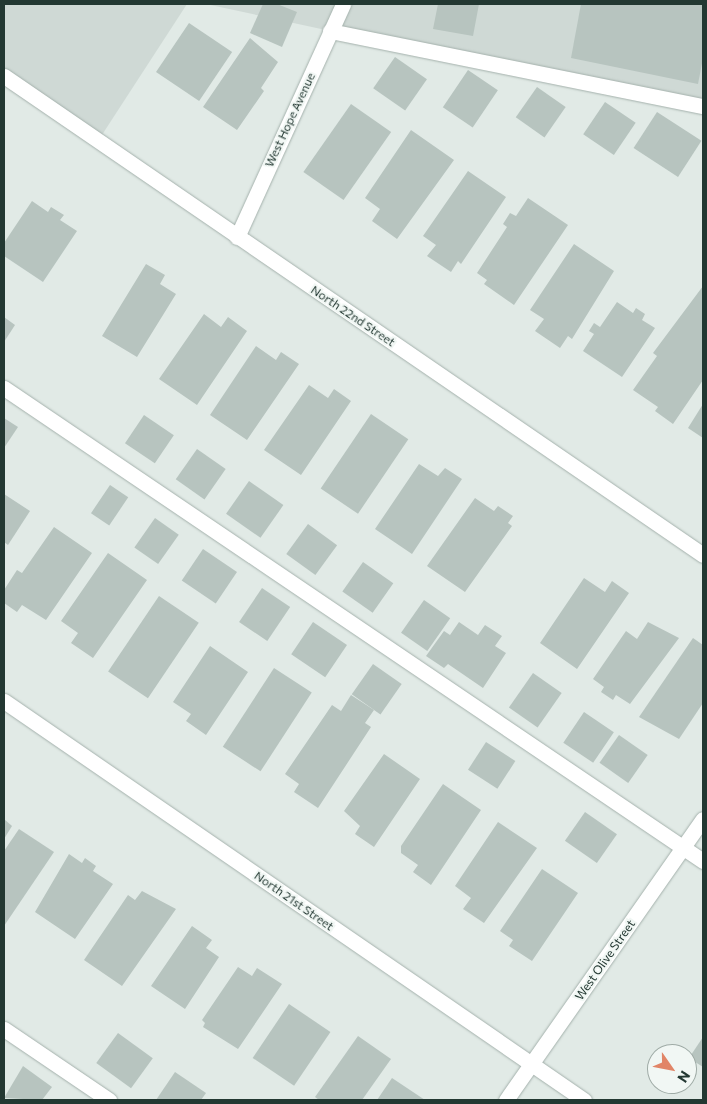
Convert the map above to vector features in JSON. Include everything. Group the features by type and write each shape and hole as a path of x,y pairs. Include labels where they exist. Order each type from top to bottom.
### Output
{"street":[{"name":"West Hope Avenue","path":"237,237 343,4"},
{"path":"330,31 703,106"},
{"name":"North 22nd Street","path":"4,76 703,554"},
{"path":"4,388 703,861"},
{"name":"North 21st Street","path":"4,701 584,1100"},
{"name":"West Olive Street","path":"506,1100 703,819"},
{"path":"4,1029 109,1100"}],"shaded area":[{"path":"4,4 187,4 98,141 4,76"},
{"path":"206,4 703,4 703,106 349,35"}],"building":[{"path":"263,4 277,4 297,12 282,47 250,33"},
{"path":"438,4 479,4 473,36 433,29"},
{"path":"581,4 703,4 703,58 698,84 571,58"},
{"path":"189,23 232,52 199,101 156,72"},
{"path":"250,38 278,62 261,88 264,91 237,130 203,107"},
{"path":"395,57 427,79 405,110 373,88"},
{"path":"468,70 498,90 473,127 443,107"},
{"path":"537,87 566,107 544,137 516,117"},
{"path":"605,102 636,123 614,155 583,134"},
{"path":"351,104 391,132 344,200 303,172"},
{"path":"657,112 701,141 678,177 634,148"},
{"path":"411,130 454,160 397,239 372,221 380,209 365,198"},
{"path":"468,171 506,197 461,264 458,261 451,272 427,256 436,245 423,236"},
{"path":"528,198 568,225 514,305 484,284 487,280 477,273 507,227 503,224 510,213 516,216"},
{"path":"32,201 48,212 51,207 64,215 60,220 77,231 43,282 4,256 4,243"},
{"path":"574,244 614,271 572,339 568,336 560,348 535,331 544,319 530,310"},
{"path":"146,264 165,275 160,284 176,294 137,357 102,336"},
{"path":"703,286 703,380 673,424 655,411 658,407 633,390 657,356 653,353"},
{"path":"617,302 633,313 636,308 645,314 642,320 655,328 622,377 583,351 594,334 589,331 594,323 600,327"},
{"path":"204,314 221,327 228,317 247,331 197,405 159,379"},
{"path":"4,317 15,325 4,342"},
{"path":"256,346 276,360 281,352 299,364 247,440 210,415"},
{"path":"309,385 328,398 334,389 351,401 301,475 264,450"},
{"path":"703,404 703,438 688,428"},
{"path":"371,414 408,439 358,514 321,489"},
{"path":"144,415 174,435 155,463 125,443"},
{"path":"4,418 18,427 4,448"},
{"path":"197,449 226,469 204,499 176,479"},
{"path":"419,464 438,476 445,468 462,479 412,554 375,529"},
{"path":"249,481 283,505 260,538 226,514"},
{"path":"110,485 128,497 109,525 91,513"},
{"path":"4,494 30,511 8,545 4,542"},
{"path":"475,498 494,511 498,506 513,516 508,523 512,526 465,592 427,566"},
{"path":"155,518 179,535 158,564 134,547"},
{"path":"308,524 337,545 315,575 286,554"},
{"path":"54,527 92,553 46,620 22,605 17,612 4,603 4,590 17,570 22,573"},
{"path":"203,549 237,572 216,603 182,581"},
{"path":"108,553 147,580 93,658 71,643 78,633 61,621"},
{"path":"363,562 393,583 373,613 342,591"},
{"path":"584,578 605,592 612,581 629,593 577,669 540,643"},
{"path":"262,588 290,607 267,641 239,622"},
{"path":"159,596 199,623 148,698 108,671"},
{"path":"424,600 450,618 427,651 401,633"},
{"path":"313,622 347,645 325,677 291,654"},
{"path":"459,622 478,635 485,625 502,636 495,646 506,653 483,688 448,664 444,668 426,656 444,631 450,635"},
{"path":"648,622 679,638 630,704 616,695 613,700 601,692 604,687 593,679 626,631 637,639"},
{"path":"693,638 703,645 703,703 679,739 639,717"},
{"path":"210,646 248,672 206,735 186,721 191,714 173,702"},
{"path":"373,664 402,684 380,714 352,694"},
{"path":"274,668 312,693 261,771 223,747"},
{"path":"533,673 562,693 538,727 509,707"},
{"path":"351,695 374,710 365,723 371,727 318,808 294,792 299,784 285,774 332,705 341,711"},
{"path":"584,712 614,732 593,763 563,743"},
{"path":"619,735 648,755 628,783 599,763"},
{"path":"486,742 515,761 497,789 468,770"},
{"path":"384,754 420,779 374,847 355,834 360,826 344,811"},
{"path":"443,784 481,810 431,885 413,872 418,865 401,853 401,846"},
{"path":"585,812 617,834 597,863 565,841"},
{"path":"4,819 12,826 4,839"},
{"path":"498,822 537,848 484,923 463,909 471,898 455,886"},
{"path":"19,829 54,852 4,926 4,851"},
{"path":"69,854 82,863 85,858 96,866 93,871 113,884 75,939 35,912"},
{"path":"542,869 578,893 532,961 509,946 513,940 500,931"},
{"path":"142,891 176,909 122,986 84,960 128,895 135,900"},
{"path":"192,926 212,940 206,948 219,957 185,1009 151,986"},
{"path":"238,967 252,976 257,968 282,984 238,1049 203,1027 205,1023 202,1020"},
{"path":"289,1004 330,1032 294,1086 253,1058"},
{"path":"118,1033 153,1058 131,1088 96,1063"},
{"path":"358,1036 391,1059 362,1100 319,1100 315,1097"},
{"path":"703,1037 703,1067 697,1063 697,1046"},
{"path":"23,1066 52,1087 42,1100 4,1098"},
{"path":"175,1072 206,1093 201,1100 156,1100"},
{"path":"392,1078 425,1100 377,1100"}]}
